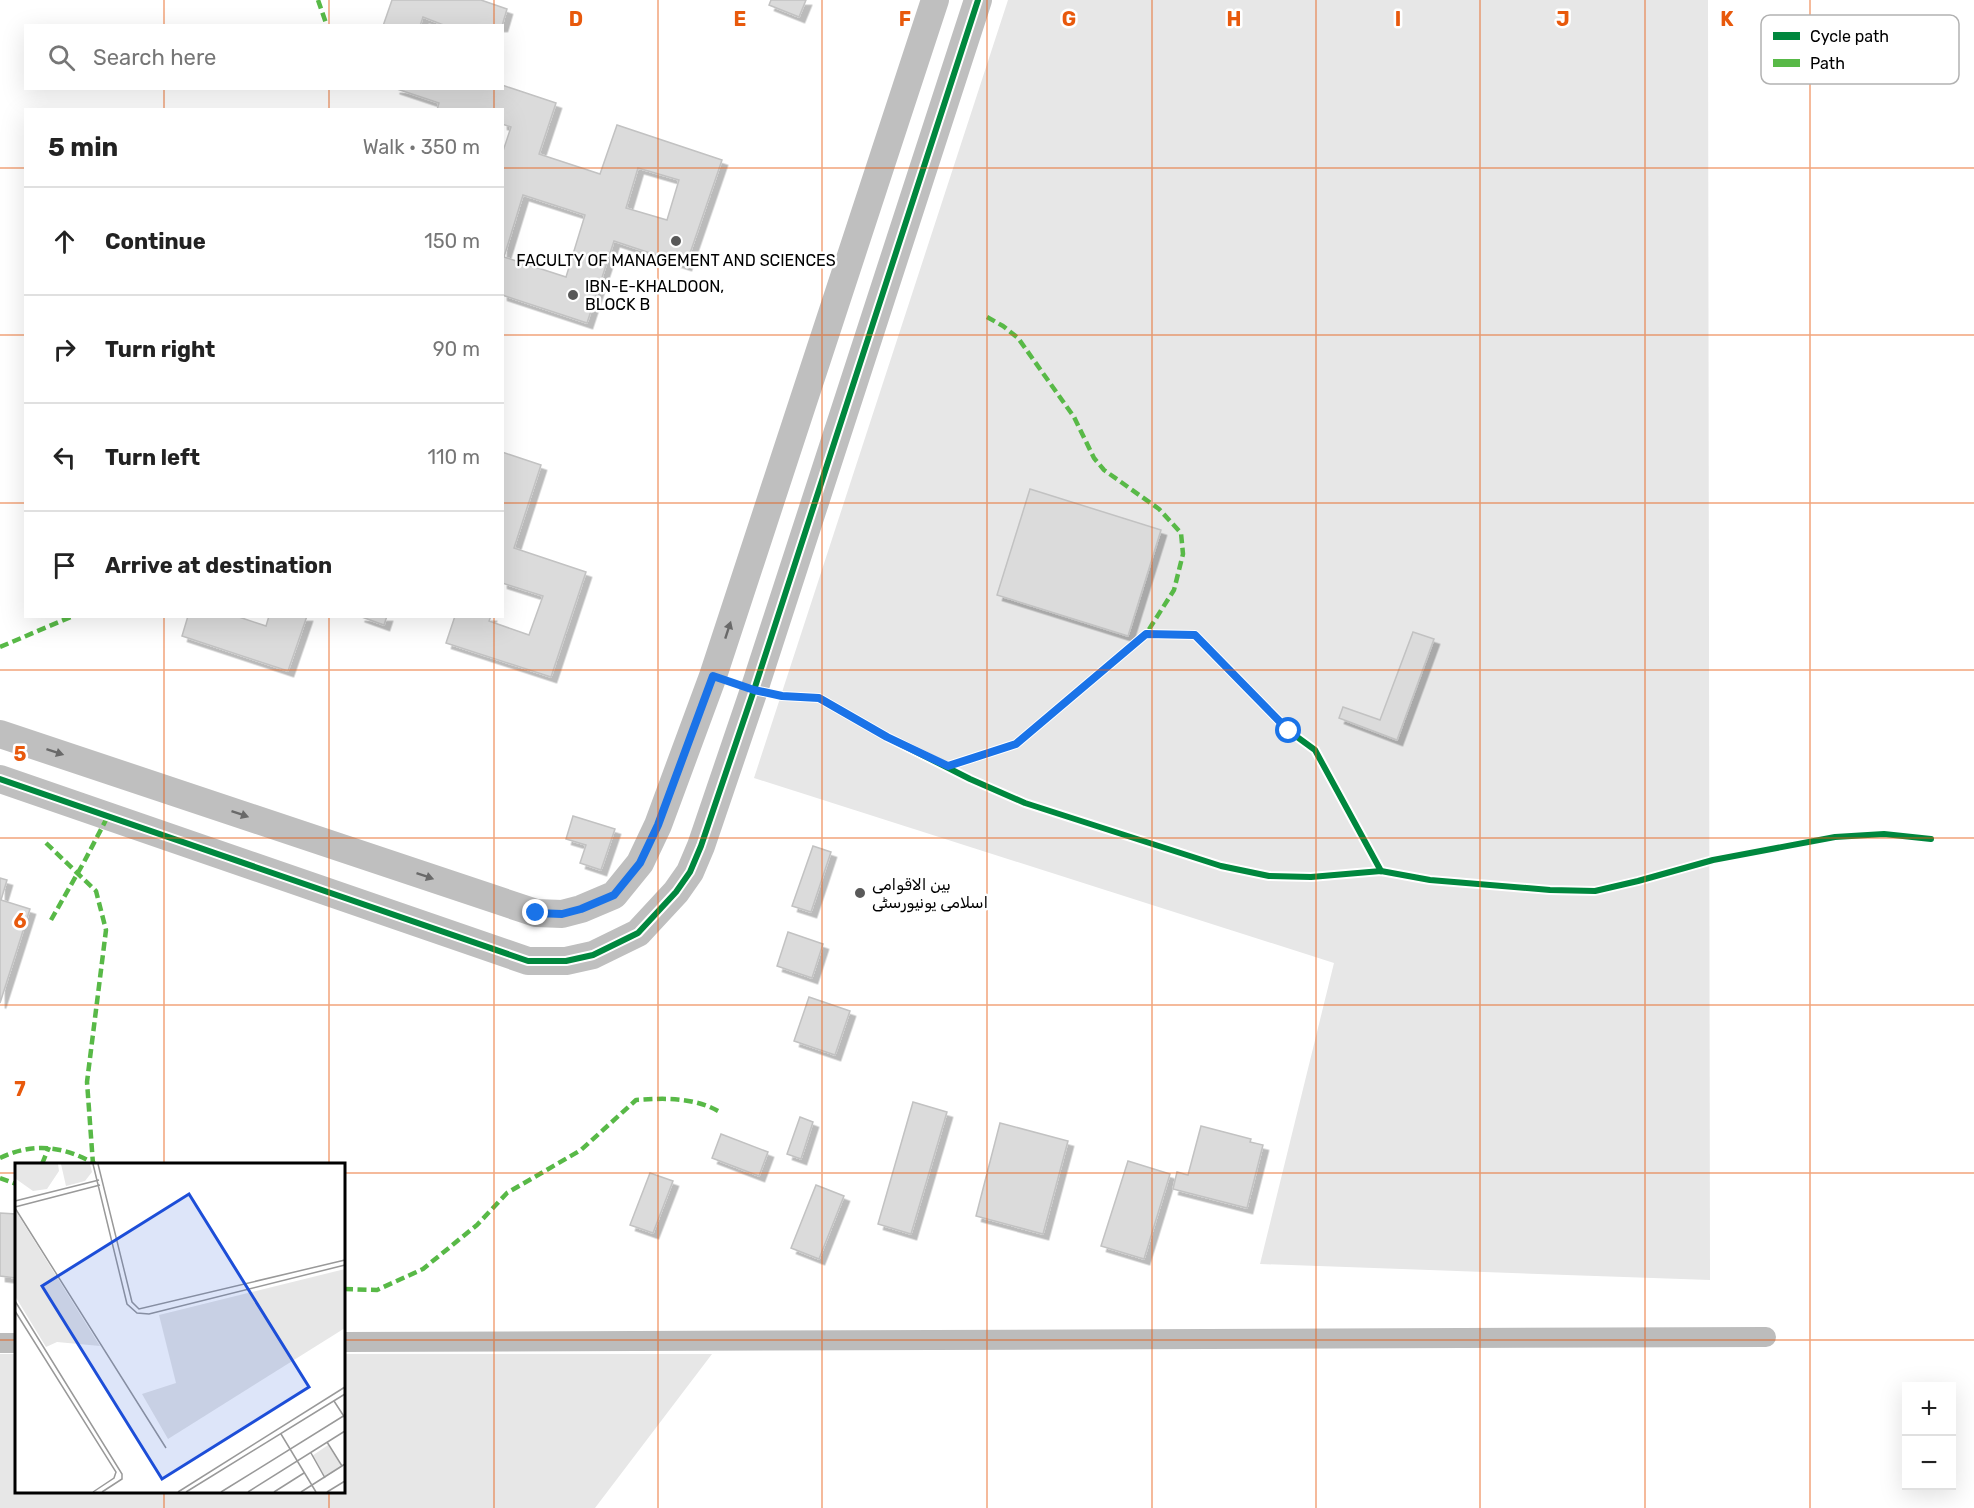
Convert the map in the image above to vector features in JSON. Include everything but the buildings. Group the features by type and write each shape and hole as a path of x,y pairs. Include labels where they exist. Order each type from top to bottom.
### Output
{"street":[{"path":"0,734 536,913 562,914 581,909 614,895 640,863 658,825 713,676 935,0"},
{"path":"0,779 528,960 566,961 593,955 638,933 676,892 690,872 701,846 754,690 978,0"},
{"path":"898,107 938,119"},
{"path":"713,676 754,690"},
{"path":"345,1342 1766,1337"}],"shaded area":[{"path":"1008,0 1708,0 1710,1280 1260,1264 1334,963 754,778"},
{"path":"0,1354 15,1354 15,1493 345,1493 345,1354 712,1354 595,1508 0,1508"}],"marked path":[{"path":"318,0 326,24"},
{"path":"987,317 1018,338 1074,417 1094,458 1104,470 1159,509 1181,533 1183,554 1174,590 1146,634"},
{"path":"0,647 68,618"},
{"path":"51,920 108,816"},
{"path":"46,843 96,891 106,930 87,1082 93,1163"},
{"path":"345,1289 377,1290 423,1269 477,1225 507,1193 581,1150 636,1100 690,1101 720,1112"},
{"path":"42,1163 49,1147"},
{"path":"0,1158 24,1150 48,1148 72,1153 93,1163"},
{"path":"0,1178 15,1184"}],"cycle path":[{"path":"0,779 528,961 566,961 593,955 638,933 676,892 690,872 701,846 754,690 978,0"},
{"path":"948,766 1016,744 1146,634 1195,635 1289,731 1315,750 1381,871"},
{"path":"754,690 782,696 819,698 887,737 970,779 1025,803 1221,866 1269,876 1311,877 1381,871 1430,880 1550,890 1595,891 1713,860 1835,837 1884,834 1931,839"}],"place":[{"name":"FACULTY OF MANAGEMENT AND SCIENCES","path":"676,241"},
{"name":"IBN-E-KHALDOON, BLOCK B","path":"573,295"},
{"name":"بین الاقوامی اسلامی یونیورسٹی","path":"860,893"}],"route":[{"path":"536,913 562,914 581,909 614,895 640,863 658,825 713,676 754,690 782,696 819,698 887,737 948,766 1016,744 1146,634 1195,635 1289,731"}]}
